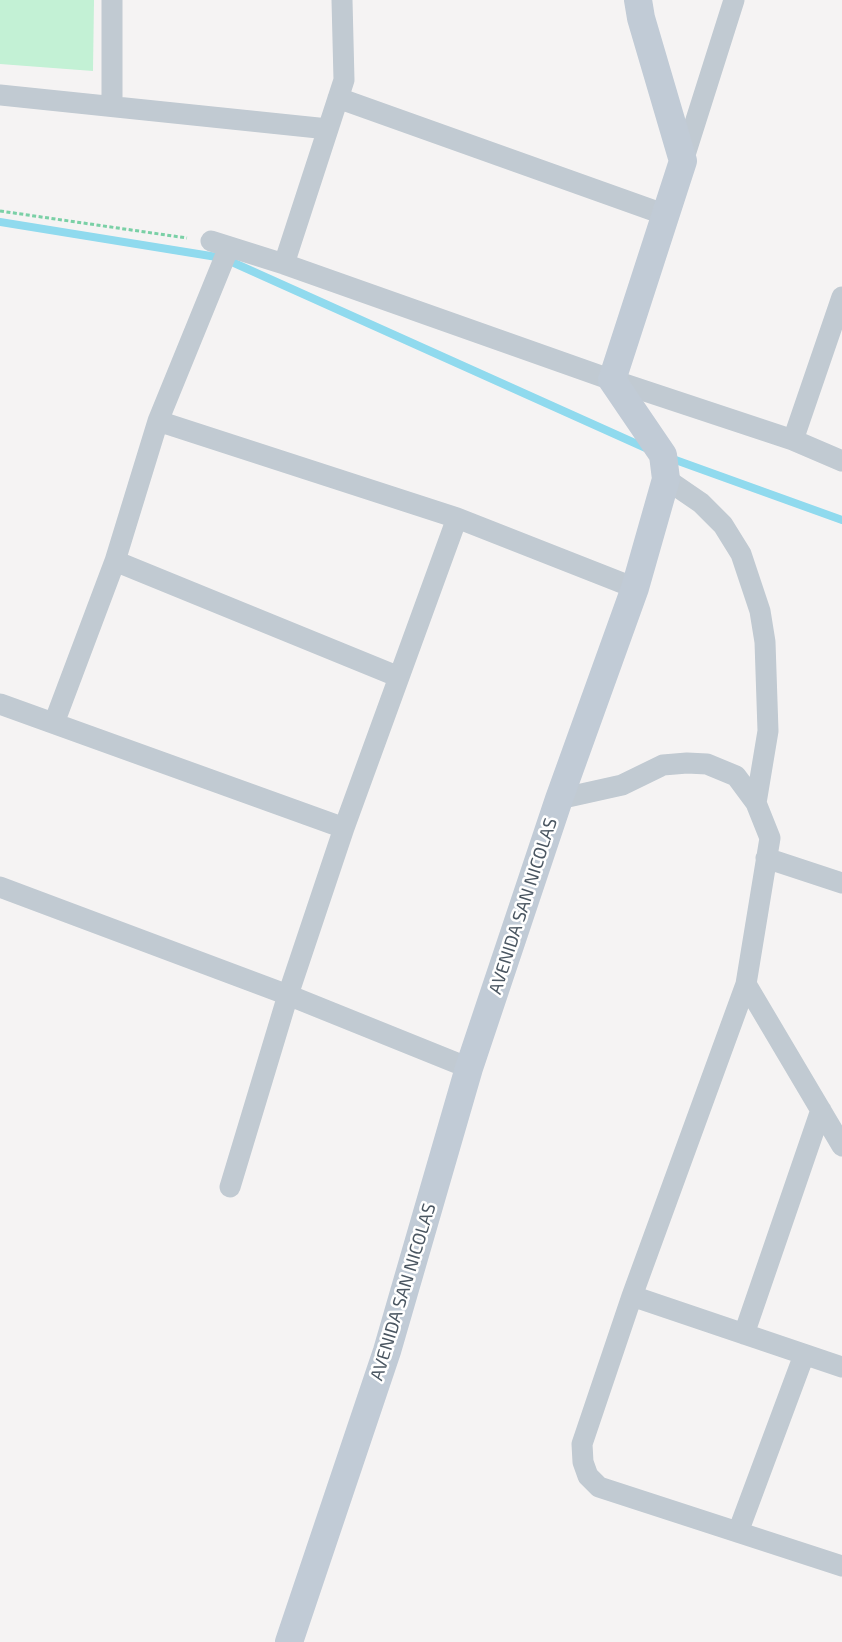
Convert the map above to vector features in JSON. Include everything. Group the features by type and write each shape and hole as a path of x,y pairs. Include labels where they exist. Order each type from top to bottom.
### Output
{"street":[{"path":"112,0 112,106"},
{"path":"284,264 344,80 342,0"},
{"path":"623,0 626,22 680,172"},
{"path":"638,0 680,172"},
{"path":"612,380 734,0"},
{"path":"0,95 328,129"},
{"path":"338,98 666,215"},
{"path":"54,723 114,561 158,421 220,244 284,264 612,380 792,440 842,461"},
{"path":"792,440 842,297"},
{"name":"AVENIDA SAN NICOLAS","path":"288,1642 387,1351 469,1068 559,799 635,588 666,479 662,456 612,380"},
{"path":"158,421 457,518 635,588"},
{"path":"666,479 701,503 723,525 741,554 760,610 765,642 768,731 756,803"},
{"path":"230,1188 288,995 344,828 457,518"},
{"path":"114,561 399,677"},
{"path":"0,704 344,828"},
{"path":"559,799 622,785 663,765 707,764 736,776 756,803 770,838 746,984 632,1296 582,1444 583,1462 588,1476 599,1487 842,1566"},
{"path":"766,858 842,883"},
{"path":"0,887 288,995 469,1068"},
{"path":"746,984 842,1146"},
{"path":"744,1334 821,1110"},
{"path":"632,1296 842,1368"},
{"path":"738,1532 804,1355"}],"path":[{"path":"0,211 220,244"}],"green space":[{"path":"0,0 94,0 93,71 0,64"}],"waterway":[{"path":"0,222 223,258 648,449"},
{"path":"670,458 842,520"}]}
